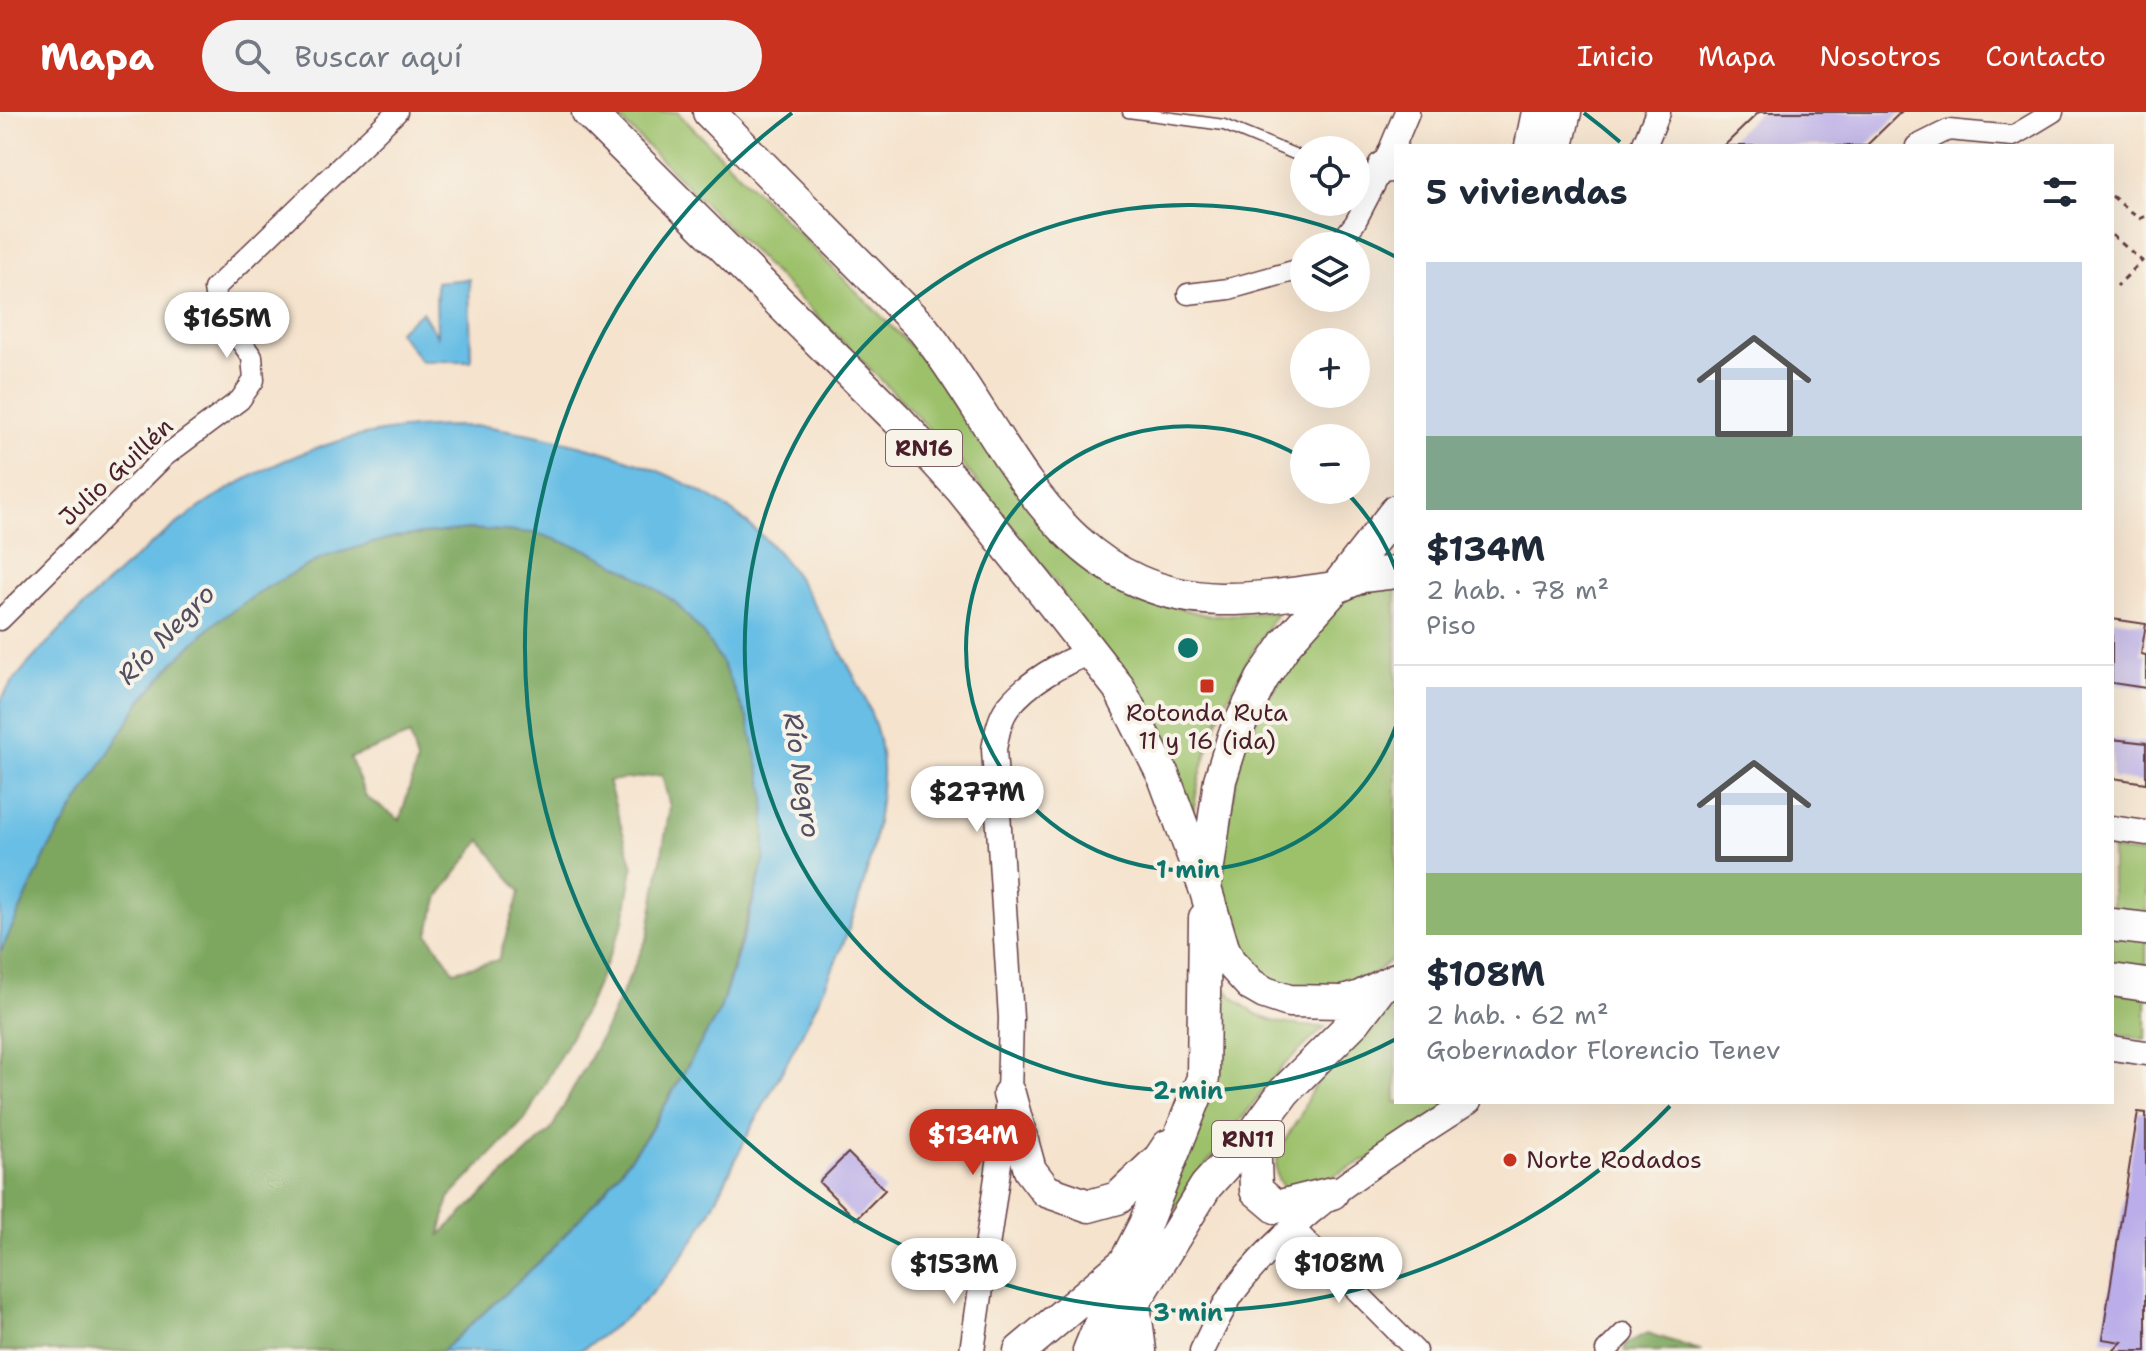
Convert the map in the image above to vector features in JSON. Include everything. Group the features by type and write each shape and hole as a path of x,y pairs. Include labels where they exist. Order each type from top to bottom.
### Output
{"highway":[{"name":"RN16","path":"588,112 898,420 962,490 1091,652 1119,688 1148,742 1206,892"},
{"name":"RN16","path":"709,112 923,329 953,369 1028,486 1052,517 1096,558 1137,582 1156,590 1186,596 1253,598 1336,586"},
{"path":"1531,144 1538,112"},
{"path":"1557,144 1565,112"},
{"name":"RN11","path":"1089,1351 1126,1261 1145,1224 1203,1078 1206,892 1220,780 1234,736 1262,679 1287,642 1394,514"},
{"path":"1336,586 1362,576 1394,572"},
{"name":"RN11","path":"1206,892 1229,961 1251,985 1265,993 1289,1001 1321,1003 1360,997 1388,984"},
{"path":"2114,925 2146,929"},
{"path":"2114,980 2146,985"},
{"name":"RN11","path":"1113,1351 1134,1303 1206,1186 1254,1133 1284,1092 1388,984"},
{"path":"1009,1094 1030,1170 1046,1191 1089,1206 1118,1198 1160,1158 1189,1113"},
{"path":"1254,1133 1256,1190 1276,1207 1332,1193"},
{"path":"1020,1351 1126,1261"},
{"path":"1134,1303 1140,1351"}],"street":[{"name":"Julio Guillén","path":"0,620 165,456 240,400 254,380 252,357 217,308 214,289 397,112"},
{"path":"1348,232 1407,112"},
{"path":"1645,144 1658,112"},
{"path":"1920,144 1948,130 2013,136 2053,112"},
{"path":"1188,294 1229,289 1290,272"},
{"path":"972,1351 1009,1094 1011,1018 994,749 1007,708 1066,661 1091,652"},
{"path":"2114,828 2146,833"},
{"path":"2114,1048 2146,1053"},
{"path":"1202,1351 1235,1290 1293,1227 1332,1193 1466,1104"},
{"path":"1293,1227 1416,1351"},
{"path":"1606,1351 1624,1333"}],"lane":[{"path":"1128,112 1224,125 1290,152"}],"path":[{"path":"2114,198 2139,219 2146,216"},
{"path":"2114,237 2142,261 2117,286"}],"green space":[{"path":"613,112 677,112 907,342 1147,600 1210,616 1278,612 1247,661 1222,710 1204,762 1192,819 1059,587 1012,525 962,464 911,410"},
{"path":"469,529 536,533 588,550 629,571 675,602 703,633 722,663 748,720 765,794 765,858 720,1010 649,1132 607,1188 546,1256 442,1351 0,1351 0,953 49,848 141,701 174,662 217,621 269,586 324,557 394,537","holes":["410,735 417,762 400,820 366,797 350,758","662,775 670,807 648,936 608,1024 551,1130 440,1235 449,1198 526,1118 588,1005 624,921 633,867 608,781","481,840 520,892 498,960 454,971 428,934 439,896"]},
{"path":"1394,583 1394,957 1375,973 1355,983 1318,992 1269,980 1255,969 1234,943 1220,889 1220,863 1243,745 1297,647 1345,595"},
{"path":"2114,850 2146,854 2146,918 2114,915"},
{"path":"2114,935 2146,939 2146,971 2114,967"},
{"path":"1217,980 1241,1004 1265,1018 1292,1025 1325,1027 1284,1065 1189,1186 1143,1262"},
{"path":"2114,992 2146,996 2146,1039 2114,1034"},
{"path":"1394,1008 1394,1104 1449,1104 1318,1189 1286,1190 1279,1182 1276,1164 1288,1135 1320,1078"},
{"path":"1648,1333 1702,1351 1625,1351 1625,1344"}],"water":[{"path":"469,279 471,361 421,361 398,331 422,312 437,336 436,282"},
{"name":"Río Negro","path":"443,426 484,426 568,442 611,454 692,487 729,509 762,537 791,569 817,609 864,696 882,758 877,822 855,912 798,1040 691,1244 639,1305 580,1350 442,1351 546,1256 607,1188 649,1133 720,1010 745,931 765,858 765,794 748,720 722,663 703,633 675,602 629,571 588,550 536,533 469,529 394,537 324,557 269,586 217,621 174,662 141,701 49,848 0,953 0,704 29,663 132,561 205,504 245,480 286,460 330,444 375,433"}],"building":[{"path":"1759,112 1901,112 1868,144 1726,144"},
{"path":"2114,619 2146,624 2141,654 2146,655 2146,688 2114,683"},
{"path":"2114,739 2146,743 2146,783 2114,778"},
{"path":"2138,1112 2146,1113 2146,1351 2113,1351 2122,1342 2102,1339"},
{"path":"848,1153 885,1190 856,1219 819,1182"}],"place":[{"name":"Rotonda Ruta 11 y 16 (ida)","path":"1207,686"},
{"name":"Norte Rodados","path":"1510,1160"}]}
